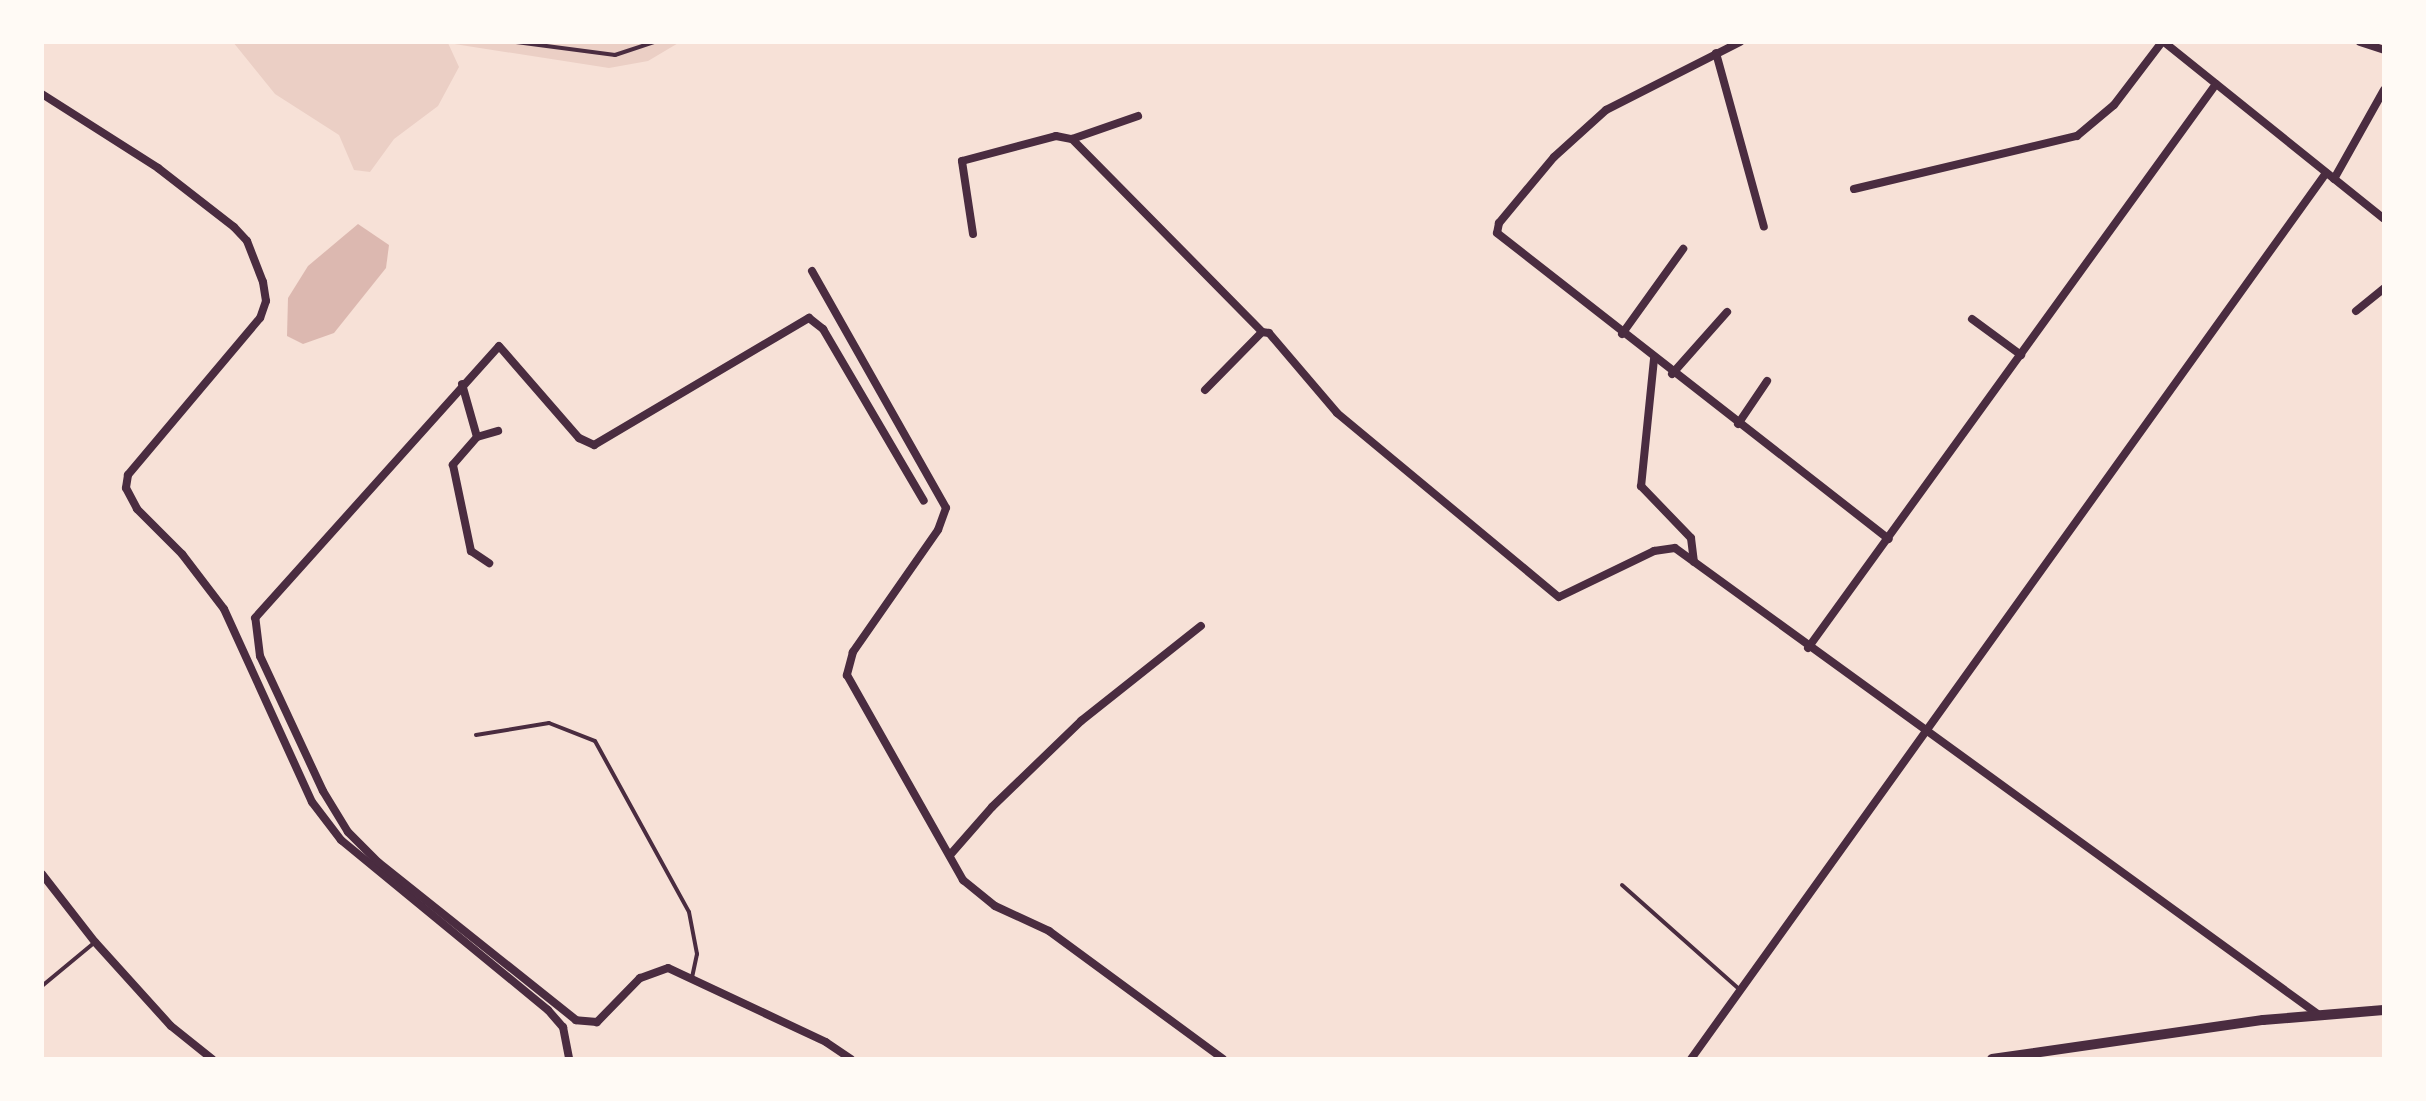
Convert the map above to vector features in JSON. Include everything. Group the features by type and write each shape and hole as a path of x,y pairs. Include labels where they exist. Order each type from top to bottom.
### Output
{"street":[{"path":"1740,42 1606,110 1554,157 1497,228 1500,237 1672,374 1888,539"},
{"path":"1854,189 2077,136 2098,123 2163,42 2384,219"},
{"path":"2360,42 2384,50"},
{"path":"1716,53 1764,227"},
{"path":"1808,648 2216,84"},
{"path":"1691,1059 1738,988 1922,731 2330,176 2384,90"},
{"path":"42,94 158,168 247,241 266,301 250,332 128,475 126,488 137,509 182,554 224,609 312,802 341,840 548,1010 563,1027 569,1059"},
{"path":"973,234 962,161 1056,136 1072,139 1138,116"},
{"path":"1072,139 1262,332 1276,337 1337,413 1559,597 1665,546 1694,562 1922,731 2319,1015"},
{"path":"1622,334 1683,249"},
{"path":"812,271 945,498 938,530 846,665 963,880 980,896 1049,931 1223,1059"},
{"path":"2356,311 2384,288"},
{"path":"1672,374 1727,312"},
{"path":"851,1059 826,1042 668,968 651,970 597,1022 576,1020 379,863 348,832 323,791 260,656 255,618 262,605 499,346 579,438 594,445 809,318 823,329 924,501"},
{"path":"1972,319 2021,355"},
{"path":"1205,390 1262,332"},
{"path":"1654,359 1641,486 1691,538 1694,562"},
{"path":"1738,424 1767,381"},
{"path":"462,384 477,437"},
{"path":"489,563 471,551 453,465 477,437 498,431"},
{"path":"950,855 1012,786 1081,721 1201,626"},
{"path":"42,874 95,942 171,1026 212,1059"},
{"path":"1992,1059 2319,1015 2384,1010"}],"lane":[{"path":"516,42 615,55 654,42"},
{"path":"476,735 549,723 595,741 689,912 697,954 691,979"},
{"path":"1622,885 1738,988"},
{"path":"42,986 95,942"}],"shaded area":[{"path":"233,42 680,42 648,61 609,68 448,43 459,67 438,106 394,139 370,172 354,170 339,135 275,94"},
{"path":"358,224 389,245 386,268 334,333 303,344 287,336 288,298 308,266"}]}
